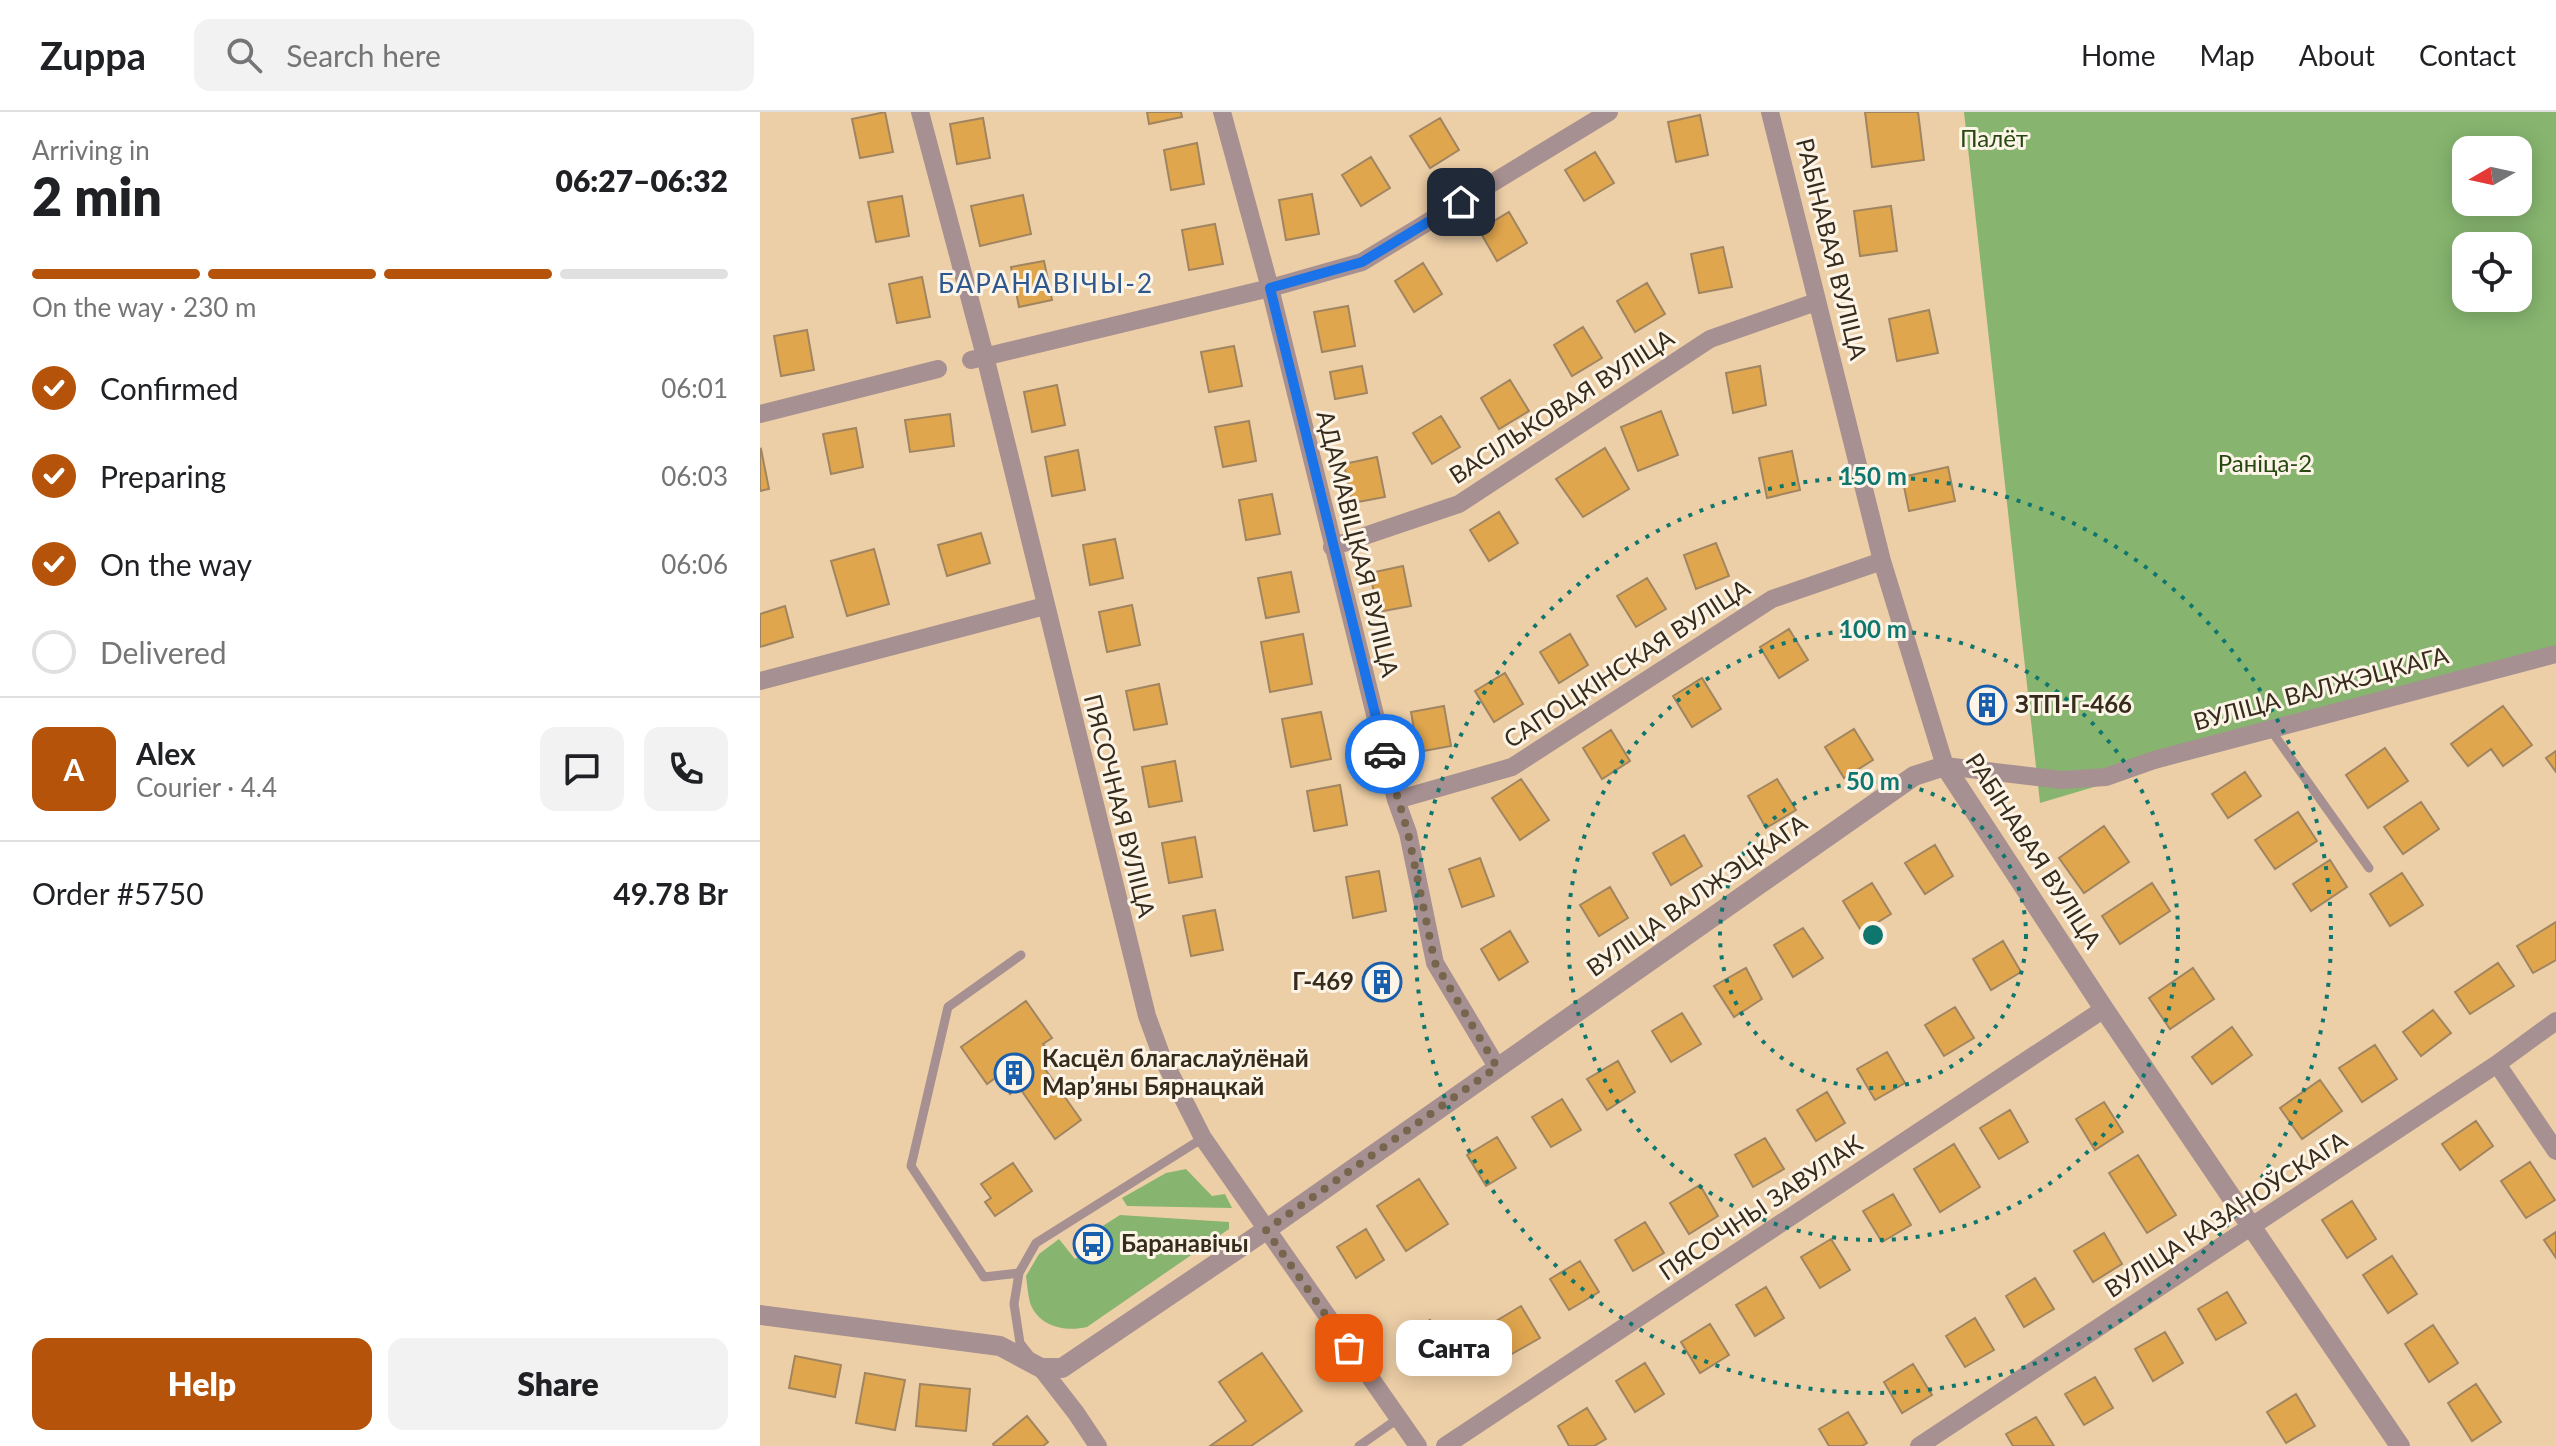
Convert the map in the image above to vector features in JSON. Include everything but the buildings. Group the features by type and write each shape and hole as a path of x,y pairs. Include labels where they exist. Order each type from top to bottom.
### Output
{"street":[{"name":"ПЯСОЧНАЯ ВУЛІЦА","path":"920,112 978,358 1045,606 1147,1016 1162,1057 1203,1138 1418,1446"},
{"name":"АДАМАВІЦКАЯ ВУЛІЦА","path":"1222,112 1270,288 1396,800 1408,833 1435,963 1497,1067"},
{"path":"978,358 1270,288 1362,262 1609,112"},
{"name":"РАБІНАВАЯ ВУЛІЦА","path":"1770,112 1882,561 1945,766 2104,1009 2400,1446"},
{"name":"ВАСІЛЬКОВАЯ ВУЛІЦА","path":"1332,547 1459,504 1710,339 1816,302"},
{"path":"760,414 938,369"},
{"name":"САПОЦКІНСКАЯ ВУЛІЦА","path":"1396,800 1512,767 1772,599 1882,561"},
{"path":"760,681 1045,606"},
{"name":"ВУЛІЦА ВАЛЖЭЦКАГА","path":"1041,1368 1062,1368 1081,1357 1914,776 1945,766 2062,780 2106,777 2154,760 2556,654"},
{"name":"ПЯСОЧНЫ ЗАВУЛАК","path":"1445,1446 2104,1009"},
{"name":"ВУЛІЦА КАЗАНОЎСКАГА","path":"1919,1446 2497,1064 2556,1021"},
{"path":"2497,1064 2556,1151"},
{"path":"760,1315 1000,1346 1041,1368 1098,1446"}],"lane":[{"path":"2270,729 2369,868"},
{"path":"1019,1273 984,1277 911,1166 948,1007 1021,955"},
{"path":"1041,1368 1020,1343 1014,1304 1019,1273 1036,1243 1203,1138"},
{"path":"1000,1346 1018,1328"},
{"path":"1359,1446 1399,1418"}],"green space":[{"name":"Раніца-2","path":"1964,112 2556,112 2556,650 2040,803"},
{"path":"1186,1169 1212,1196 1225,1194 1232,1208 1127,1206 1122,1198 1166,1173"},
{"path":"1120,1215 1229,1222 1229,1229 1087,1327 1062,1328 1040,1318 1030,1303 1026,1276 1039,1254 1059,1239 1075,1259 1097,1245 1090,1234"}],"way so far":[{"path":"1349,1348 1266,1230 1497,1067 1435,963 1408,833 1385,754"}],"place":[{"name":"ЗТП-Г-466","path":"1987,705"},
{"name":"Г-469","path":"1382,982"},
{"name":"Касцёл благаслаўлёнай Мар’яны Бярнацкай","path":"1014,1073"},
{"name":"Баранавічы","path":"1093,1244"},
{"name":"Санта","path":"1349,1348"}],"district":[{"name":"БАРАНАВІЧЫ-2","path":"1046,284"}],"route":[{"path":"1385,754 1270,288 1362,262 1461,202"}],"park label":[{"name":"Палёт","path":"1994,139"}]}
